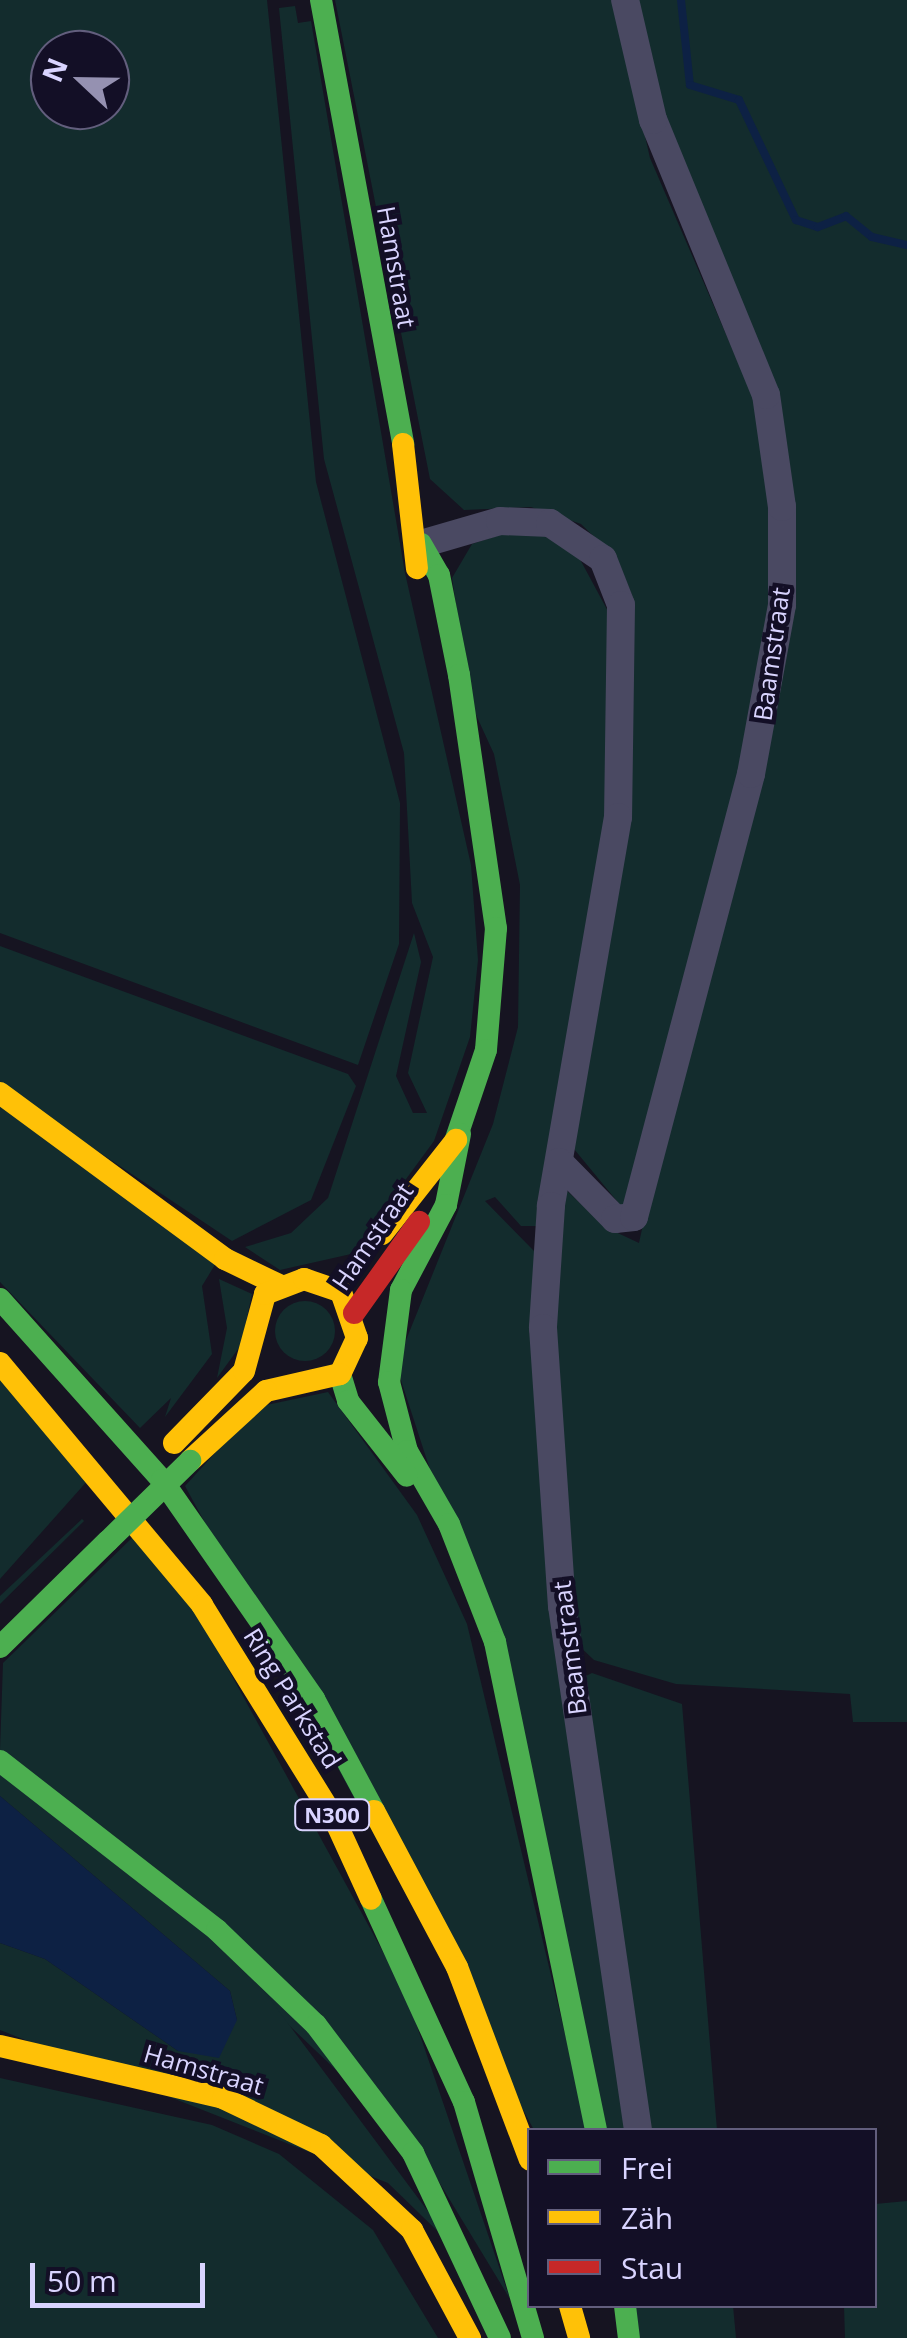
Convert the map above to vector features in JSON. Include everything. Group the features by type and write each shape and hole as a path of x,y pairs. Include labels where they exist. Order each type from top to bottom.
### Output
{"main road":[{"name":"Hamstraat","path":"321,0 421,544 416,580 436,680 461,725 496,945 489,1036 460,1134 426,1212 354,1313 354,1350 340,1374"},
{"path":"0,1093 225,1259 279,1284 256,1306 244,1371 182,1452 101,1532 0,1646"},
{"name":"Hamstraat","path":"279,1284 324,1282 351,1266 460,1134"},
{"path":"460,1134 446,1205 401,1290 388,1364 407,1451 449,1524 494,1642 596,2128"},
{"name":"Hamstraat","path":"324,1282 354,1313"},
{"name":"Ring Parkstad","path":"0,1300 162,1480 314,1699 458,1967 527,2152"},
{"name":"Ring Parkstad","path":"0,1364 202,1605 333,1816 464,2102 533,2338"},
{"path":"182,1452 266,1391 340,1374 366,1427 449,1524"},
{"path":"0,1614 101,1532"},
{"path":"0,1760 216,1930 316,2025 413,2153 500,2338"},
{"name":"Hamstraat","path":"0,2046 223,2098 321,2145 412,2230 470,2338"},
{"path":"570,2308 578,2338"},
{"path":"624,2308 629,2338"}],"street":[{"name":"Baamstraat","path":"559,1162 615,1219 634,1217 751,774 782,605 766,395 653,120 625,0"},
{"name":"Baamstraat","path":"421,544 500,521 550,522 603,559 621,605 618,817 559,1162 544,1328 562,1606 638,2128"}],"green space":[{"path":"0,0 267,0 316,482 400,803 399,944 358,1065 0,933"},
{"path":"335,0 614,0 650,158 760,413 770,463 771,645 638,1189 621,1206 574,1149 623,865 632,595 617,559 581,524 531,507 464,510 430,479"},
{"path":"636,0 907,0 907,1722 853,1722 850,1694 676,1684 594,1660 577,1644 553,1320 566,1190 607,1228 639,1243 795,522 778,409 669,144"},
{"path":"295,6 298,23 311,21 405,573 471,865 478,960 470,1037 434,1141 351,1254 280,1270 245,1247 291,1233 328,1198 414,933 421,962 396,1076 413,1113 427,1113 408,1073 433,957 412,903 404,753 324,459 279,8"},
{"path":"506,533 537,533 575,550 610,615 609,808 537,1226 521,1226 495,1197 485,1201 535,1252 627,2128 598,2128 534,1789 396,1365 493,1124 518,1027 520,885 494,754 471,704 452,578 472,544"},
{"path":"0,946 348,1074 356,1086 311,1200 232,1241 0,1086"},
{"path":"0,1103 216,1263 202,1286 212,1354 165,1417 171,1398 140,1428 0,1282"},
{"path":"219,1279 252,1294 241,1345 217,1378 227,1328"},
{"path":"305,1301 326,1310 335,1331 326,1352 305,1361 284,1352 275,1331 284,1310"},
{"path":"0,1378 89,1479 0,1579"},
{"path":"328,1392 417,1515 467,1624 588,2128 533,2128 185,1486 257,1407"},
{"path":"84,1521 0,1604 0,1596"},
{"path":"135,1535 198,1614 406,1994 510,2299 419,2149 0,1750 3,1663"},
{"path":"592,1673 682,1704 717,2128 651,2128 584,1677"},
{"path":"0,1771 246,1967 456,2249 388,2183 0,2030 0,1943 45,1959 178,2051 237,2020 230,1991 0,1796"},
{"path":"0,2078 212,2125 279,2154 373,2230 438,2338 0,2338"},
{"path":"907,2201 907,2338 845,2338 844,2308 877,2308 877,2204"},
{"path":"628,2308 733,2308 736,2338 633,2338"}],"water":[{"path":"0,1796 230,1991 237,2020 219,2058 178,2051 45,1959 0,1943"}],"waterway":[{"path":"681,0 690,85 739,100 796,220 818,227 846,216 872,237 907,245"}],"traffic: fast":[{"path":"321,0 403,444"},
{"path":"421,544 439,575 459,675 496,928 486,1050 449,1159"},
{"path":"460,1134 446,1205 401,1290 389,1382 407,1451 449,1524 495,1642 596,2128"},
{"path":"0,1299 162,1480 314,1699 374,1811"},
{"path":"340,1374 348,1401 407,1476"},
{"path":"108,1541 190,1461"},
{"path":"0,1647 108,1541"},
{"path":"0,1761 217,1930 316,2025 413,2153 500,2338"},
{"path":"371,1899 464,2102 533,2338"},
{"path":"625,2308 629,2338"}],"traffic: slow":[{"path":"403,444 417,568"},
{"path":"0,1093 225,1259 279,1285"},
{"path":"382,1234 456,1140"},
{"path":"174,1443 244,1371 265,1294 304,1279 341,1292 357,1338 340,1374 266,1391 190,1461"},
{"path":"0,1363 202,1605 333,1816 371,1899"},
{"path":"374,1811 457,1967 527,2152"},
{"path":"0,2046 223,2098 321,2145 412,2230 470,2338"},
{"path":"571,2308 579,2338"}],"traffic: jam":[{"path":"354,1313 419,1222"}]}
